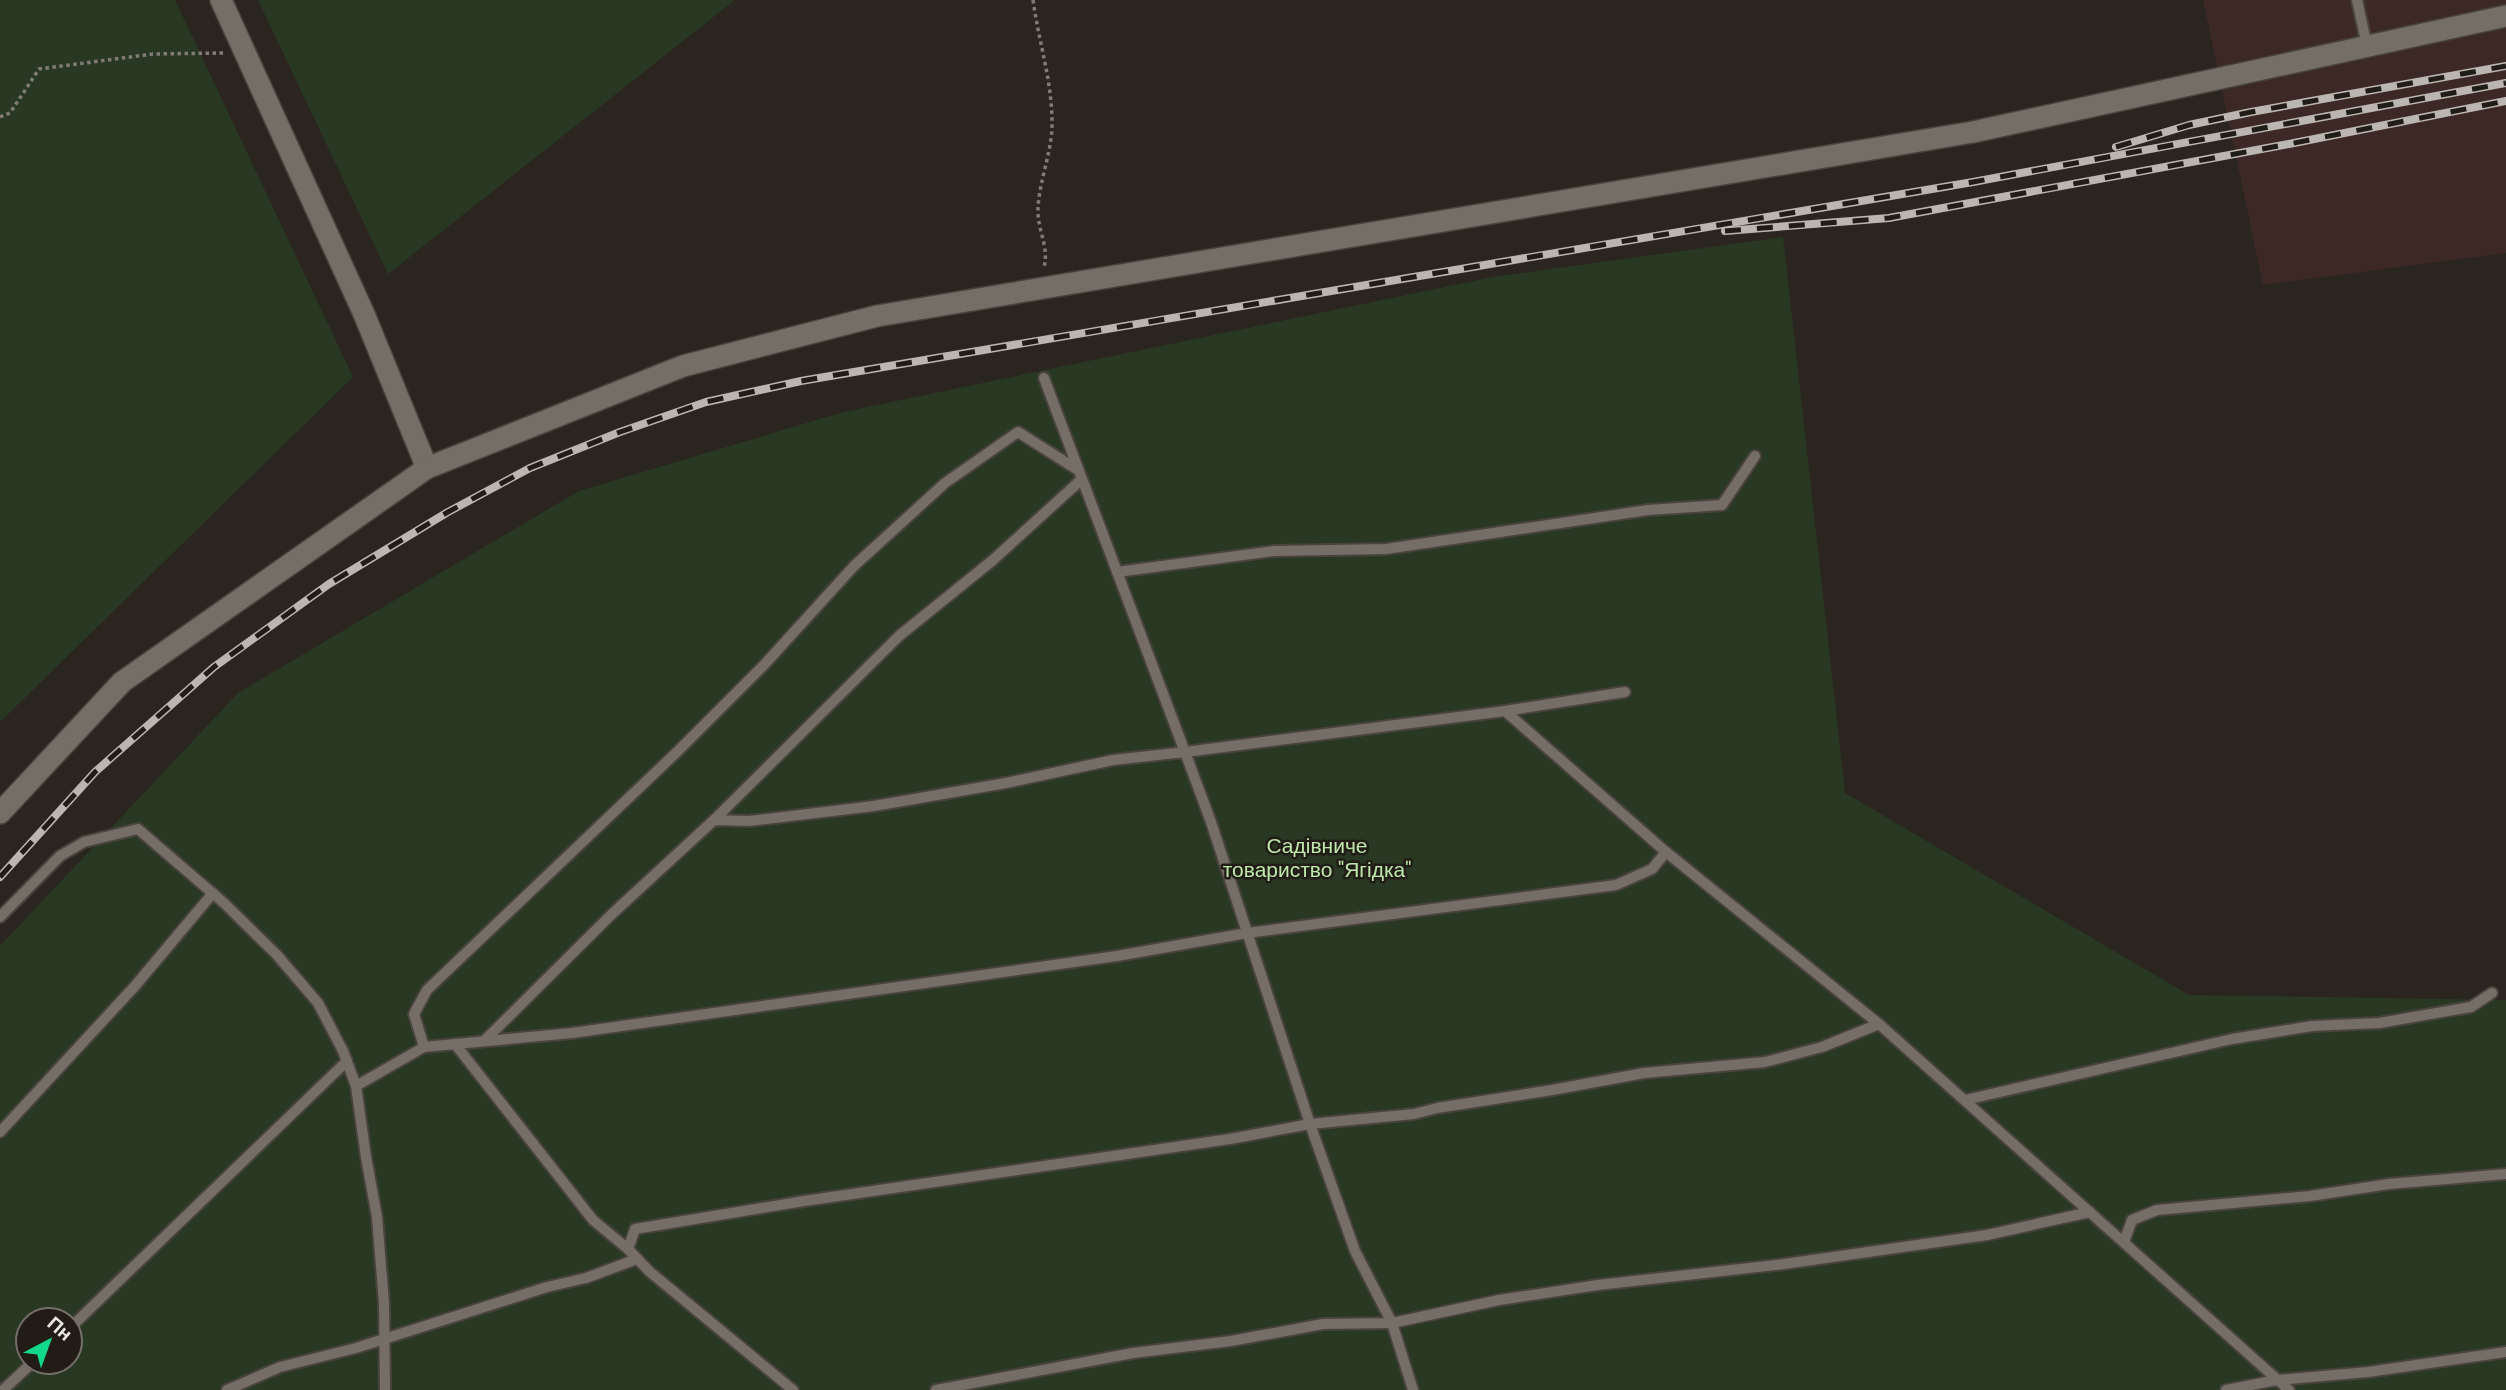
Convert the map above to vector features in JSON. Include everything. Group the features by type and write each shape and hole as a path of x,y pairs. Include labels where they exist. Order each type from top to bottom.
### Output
{"street":[{"path":"221,0 364,314 427,468"},
{"path":"0,813 122,682 427,468 683,366 877,316 1973,132 2506,16"}],"lane":[{"path":"2357,0 2367,46"},
{"path":"1044,379 1211,822 1310,1124 1355,1251 1392,1323 1413,1390"},
{"path":"424,1047 414,1014 427,989 679,751 765,664 854,566 945,482 1018,432 1080,474"},
{"path":"1117,572 1274,551 1386,549 1648,510 1723,505 1755,456"},
{"path":"484,1041 900,636 993,560 1080,474"},
{"path":"714,820 748,821 874,806 1006,783 1113,760 1625,692"},
{"path":"1505,710 1666,852 1879,1024 2289,1390"},
{"path":"0,917 61,856 84,842 138,829 213,893 277,955 318,1003 347,1061 356,1086 377,1217 384,1303 385,1390"},
{"path":"356,1086 424,1047 572,1033 1117,956 1247,933 1616,884 1652,869 1666,852"},
{"path":"0,1132 135,986 213,893"},
{"path":"1965,1100 2232,1039 2312,1026 2379,1023 2471,1007 2492,993"},
{"path":"628,1249 635,1229 804,1201 1230,1139 1310,1124 1414,1114 1644,1073 1765,1062 1822,1047 1879,1024"},
{"path":"455,1044 593,1220 628,1249 650,1272 793,1390"},
{"path":"84,1315 347,1061"},
{"path":"2124,1242 2132,1220 2157,1210 2506,1174"},
{"path":"936,1390 1133,1353 1231,1341 1323,1324 1392,1323 1499,1300 1598,1285 1784,1264 1987,1235 2090,1212"},
{"path":"228,1390 280,1367 356,1348 547,1287 586,1278 637,1259"},
{"path":"2226,1390 2277,1380 2368,1372 2506,1352"},
{"path":"3,1390 18,1376"}],"path":[{"path":"1033,0 1048,71 1052,130 1038,213 1046,257 1038,289"},
{"path":"0,117 10,113 39,69 153,54 245,52"}],"shaded area":[{"path":"2203,0 2506,0 2506,253 2263,285"}],"green space":[{"path":"0,0 175,0 353,377 0,722"},
{"path":"258,0 735,0 388,274"},
{"name":"Садівниче товариство \"Ягідка\"","path":"1783,237 1845,793 2189,995 2506,1000 2506,1390 0,1390 0,946 238,693 579,491 843,412 1493,277"}],"railway":[{"path":"2116,147 2189,125 2251,112 2506,66"},
{"path":"0,877 95,772 214,667 329,584 448,512 530,468 620,432 706,402 801,381 1973,182 2506,83"},
{"path":"1725,231 1889,218 2506,101"}]}
